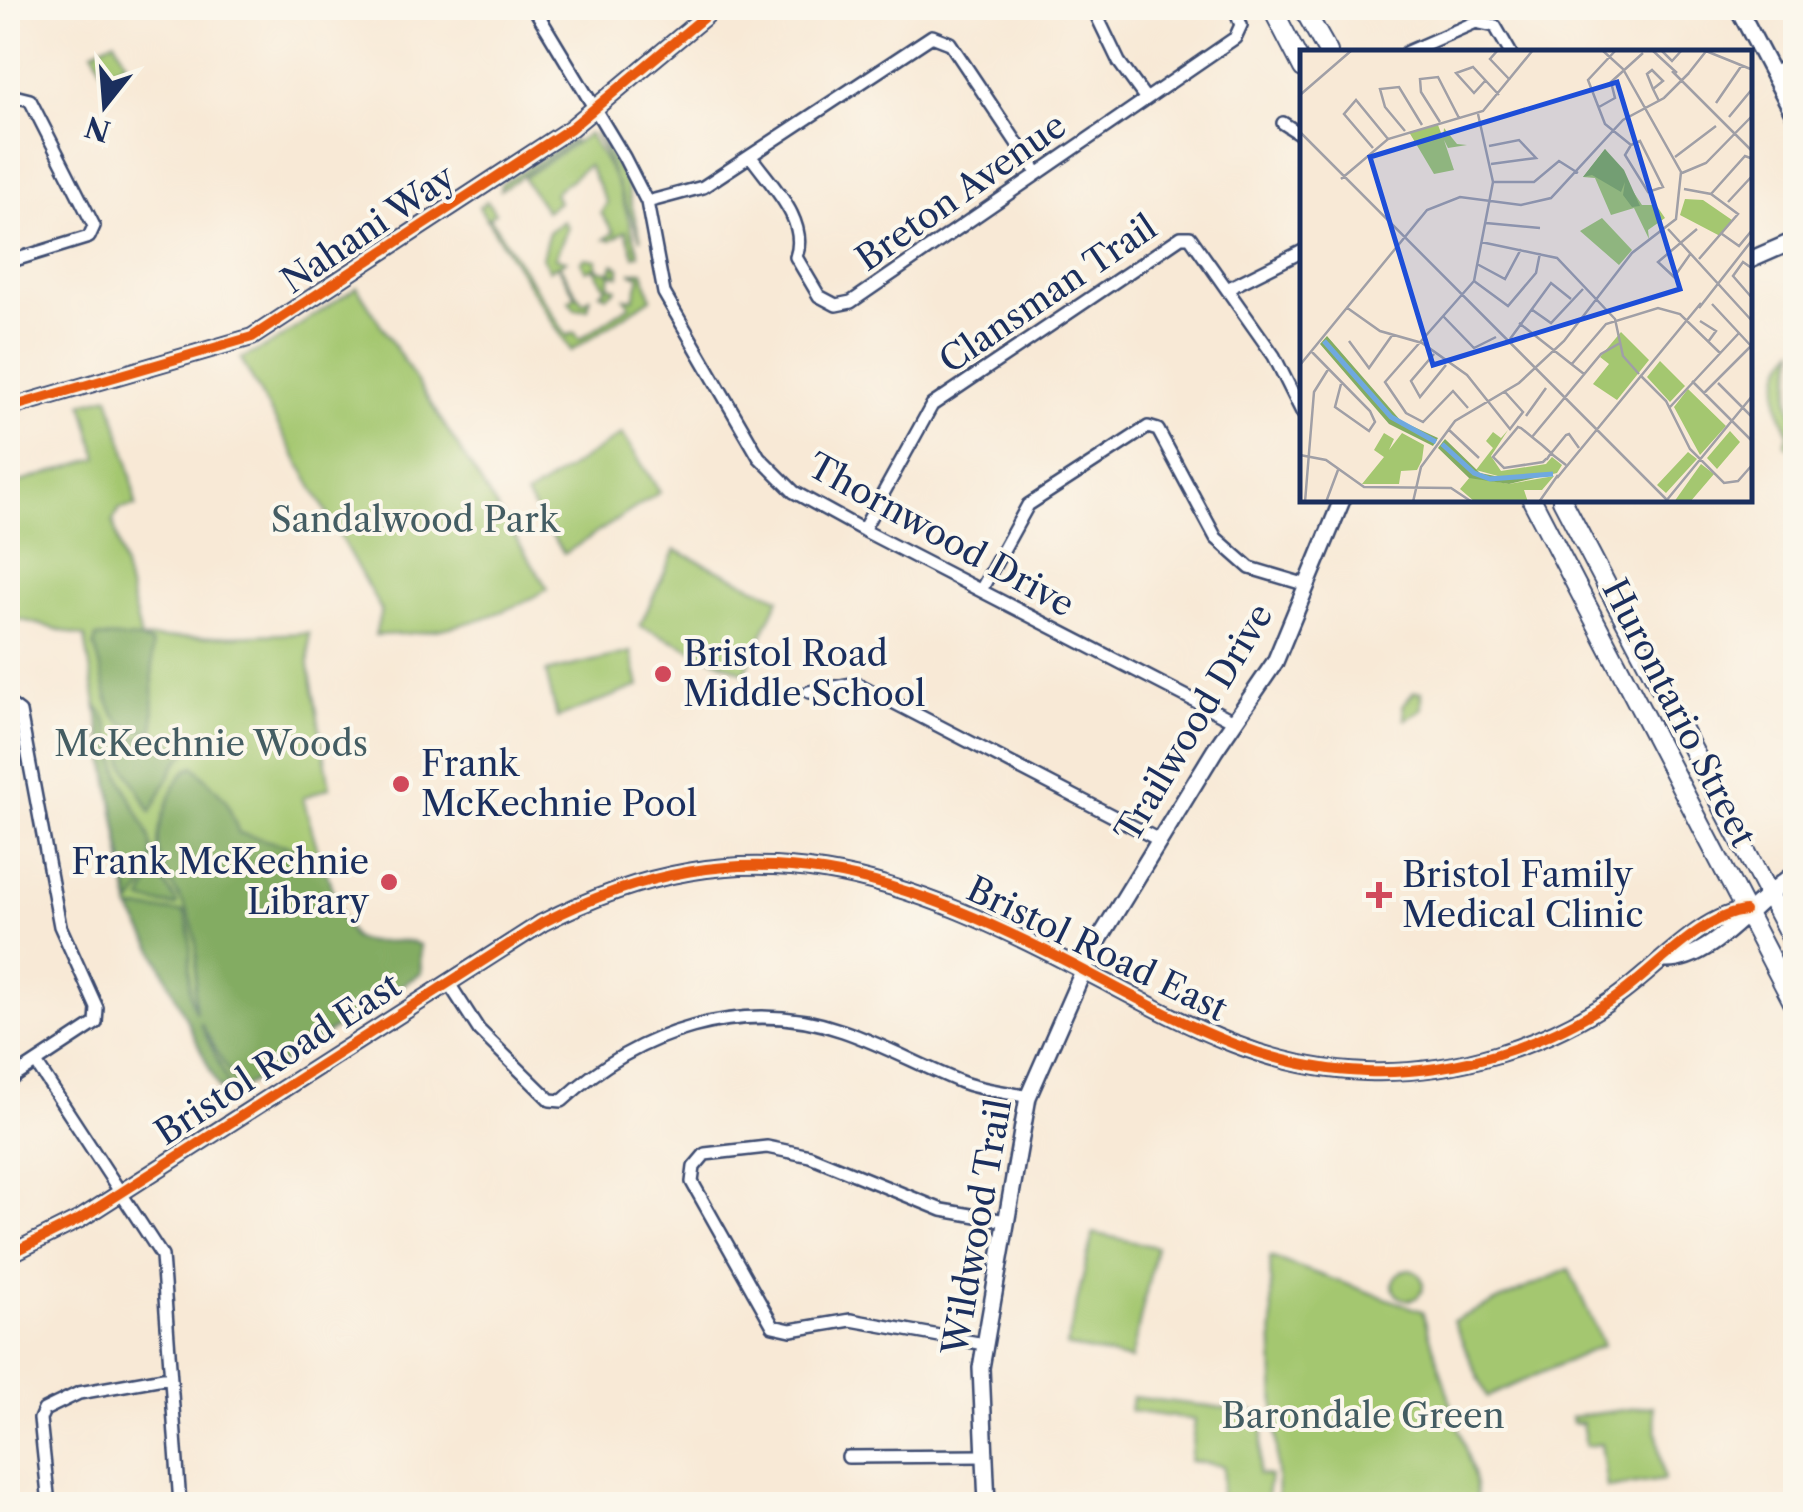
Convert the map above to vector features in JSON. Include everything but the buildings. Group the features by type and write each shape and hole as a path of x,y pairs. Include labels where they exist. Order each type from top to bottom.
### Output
{"main road":[{"path":"1272,8 1300,62"},
{"path":"1303,8 1327,50"},
{"name":"Hurontario Street","path":"1533,502 1796,1008"},
{"name":"Hurontario Street","path":"1563,502 1796,946"}],"street":[{"name":"Thornwood Drive","path":"534,8 647,202 664,294 759,457 794,492 1234,721"},
{"name":"Nahani Way","path":"8,408 252,338 596,109 714,8"},
{"path":"1093,8 1119,62 1146,99"},
{"name":"Breton Avenue","path":"752,158 792,214 798,232 799,264 820,296 836,305 850,302 1237,36 1241,25 1234,8"},
{"path":"1738,8 1796,118"},
{"path":"1412,50 1476,22 1495,26 1509,50"},
{"path":"647,202 703,187 752,158 920,41 941,37 950,43 1037,173"},
{"path":"1775,72 1796,61"},
{"path":"8,99 14,96 30,100 94,226 89,238 8,262"},
{"path":"1283,123 1300,134"},
{"name":"Clansman Trail","path":"863,530 932,405 1175,240 1190,237 1230,288 1274,356 1300,408"},
{"path":"1753,259 1796,240"},
{"path":"1230,288 1300,252"},
{"path":"980,590 1028,505 1148,427 1158,430 1216,538 1250,568 1306,584"},
{"name":"Trailwood Drive","path":"1083,970 1159,840 1275,662 1341,502"},
{"path":"809,692 856,683 1159,840"},
{"path":"8,703 20,712 60,926 97,1008 96,1023 8,1081"},
{"name":"Bristol Road East","path":"8,1255 60,1232 542,923 606,893 675,873 736,866 815,868 893,884 975,917 1200,1032 1257,1055 1312,1067 1401,1072 1472,1060 1556,1033 1614,999 1666,960 1683,960 1736,926 1745,912 1796,873"},
{"name":"Wildwood Trail","path":"987,1504 984,1344 1028,1097 1083,970"},
{"path":"448,982 479,1030 550,1100 562,1101 630,1050 690,1025 758,1016 839,1029 963,1083 1028,1097"},
{"path":"36,1062 162,1256 167,1277 169,1378 180,1504"},
{"path":"984,1344 851,1320 791,1330 773,1326 692,1182 694,1166 704,1154 766,1148 810,1156 942,1210 1006,1220"},
{"path":"49,1504 40,1419 44,1410 54,1401 79,1392 169,1378"},
{"path":"848,1457 984,1456"}],"green space":[{"path":"115,40 126,62 104,73 93,51"},
{"path":"595,132 625,180 641,240"},
{"path":"589,134 618,184 639,254 634,256 626,231 611,240 605,239 614,232 601,213 607,203 588,165 554,193 558,202 546,211 523,178"},
{"path":"574,142 500,190 501,184"},
{"path":"487,201 495,213 489,217 567,336 574,332 580,339 630,305 625,298 634,299 640,276 630,273 643,271 651,298 571,351 479,207"},
{"path":"564,221 568,227 555,258 566,260 559,265 583,303 590,298 588,309 575,309 569,301 576,296 557,265 549,270 542,257 549,231"},
{"path":"585,258 597,260 596,269 611,272 613,264 620,268 619,276 611,274 608,285 616,289 607,296 600,293 606,288 593,268 586,271 581,262"},
{"name":"Sandalwood Park","path":"357,287 548,589 465,624 375,635 381,610 241,359 273,343"},
{"path":"1795,349 1789,400 1795,421 1795,450 1785,444 1789,433 1780,412 1778,390 1782,368"},
{"name":"McKechnie Woods","path":"109,396 136,506 119,509 113,521 141,639 309,633 309,666 330,787 303,798 334,899 351,934 360,941 420,945 421,973 233,1093 229,1085 219,1089 154,950 130,909 85,637 8,616 8,486 98,458 83,403"},
{"path":"622,434 660,492 564,554 526,496"},
{"path":"675,550 779,598 745,673 640,626"},
{"path":"96,637 141,639 152,644 154,731 123,724 115,715 94,646"},
{"path":"631,652 639,686 557,718 546,672"},
{"path":"1414,692 1422,692 1422,709 1405,720 1403,705"},
{"path":"96,705 107,721 121,777 153,854 144,886 131,905"},
{"path":"171,735 185,738 191,747 175,765 151,812 124,764 120,739"},
{"path":"194,766 226,800 239,833 321,855 341,916 353,938 420,945 421,973 239,1090 200,1022 229,1085 219,1089 154,950 130,909 184,912 190,938 190,989 196,1013 196,943 184,904 161,862 158,844 173,790 183,774"},
{"path":"155,868 177,903 176,906 142,901"},
{"path":"1093,1233 1156,1247 1131,1360 1067,1346"},
{"name":"Barondale Green","path":"1270,1257 1422,1311 1473,1473 1478,1504 1278,1504"},
{"path":"1569,1269 1603,1345 1487,1397 1453,1321"},
{"path":"1408,1270 1419,1274 1423,1285 1419,1296 1408,1300 1397,1296 1393,1285 1397,1274"},
{"path":"1132,1397 1265,1413 1258,1474 1270,1476 1266,1504 1220,1501 1224,1466 1190,1461 1195,1420 1130,1411"},
{"path":"1653,1406 1664,1480 1607,1488 1601,1444 1586,1446 1582,1423 1572,1423 1571,1417"}],"cycle path":[{"path":"8,408 252,337 571,128 715,8"},
{"path":"8,1255 80,1219 542,923 618,890 689,872 758,866 826,871 892,887 959,911 1027,942 1227,1041 1294,1063 1366,1072 1432,1069 1528,1044 1615,998 1711,923 1745,911"}],"place":[{"name":"Bristol Road Middle School","path":"663,674"},
{"name":"Frank McKechnie Pool","path":"401,784"},
{"name":"Frank McKechnie Library","path":"389,882"},
{"name":"Bristol Family Medical Clinic","path":"1379,895"}]}
